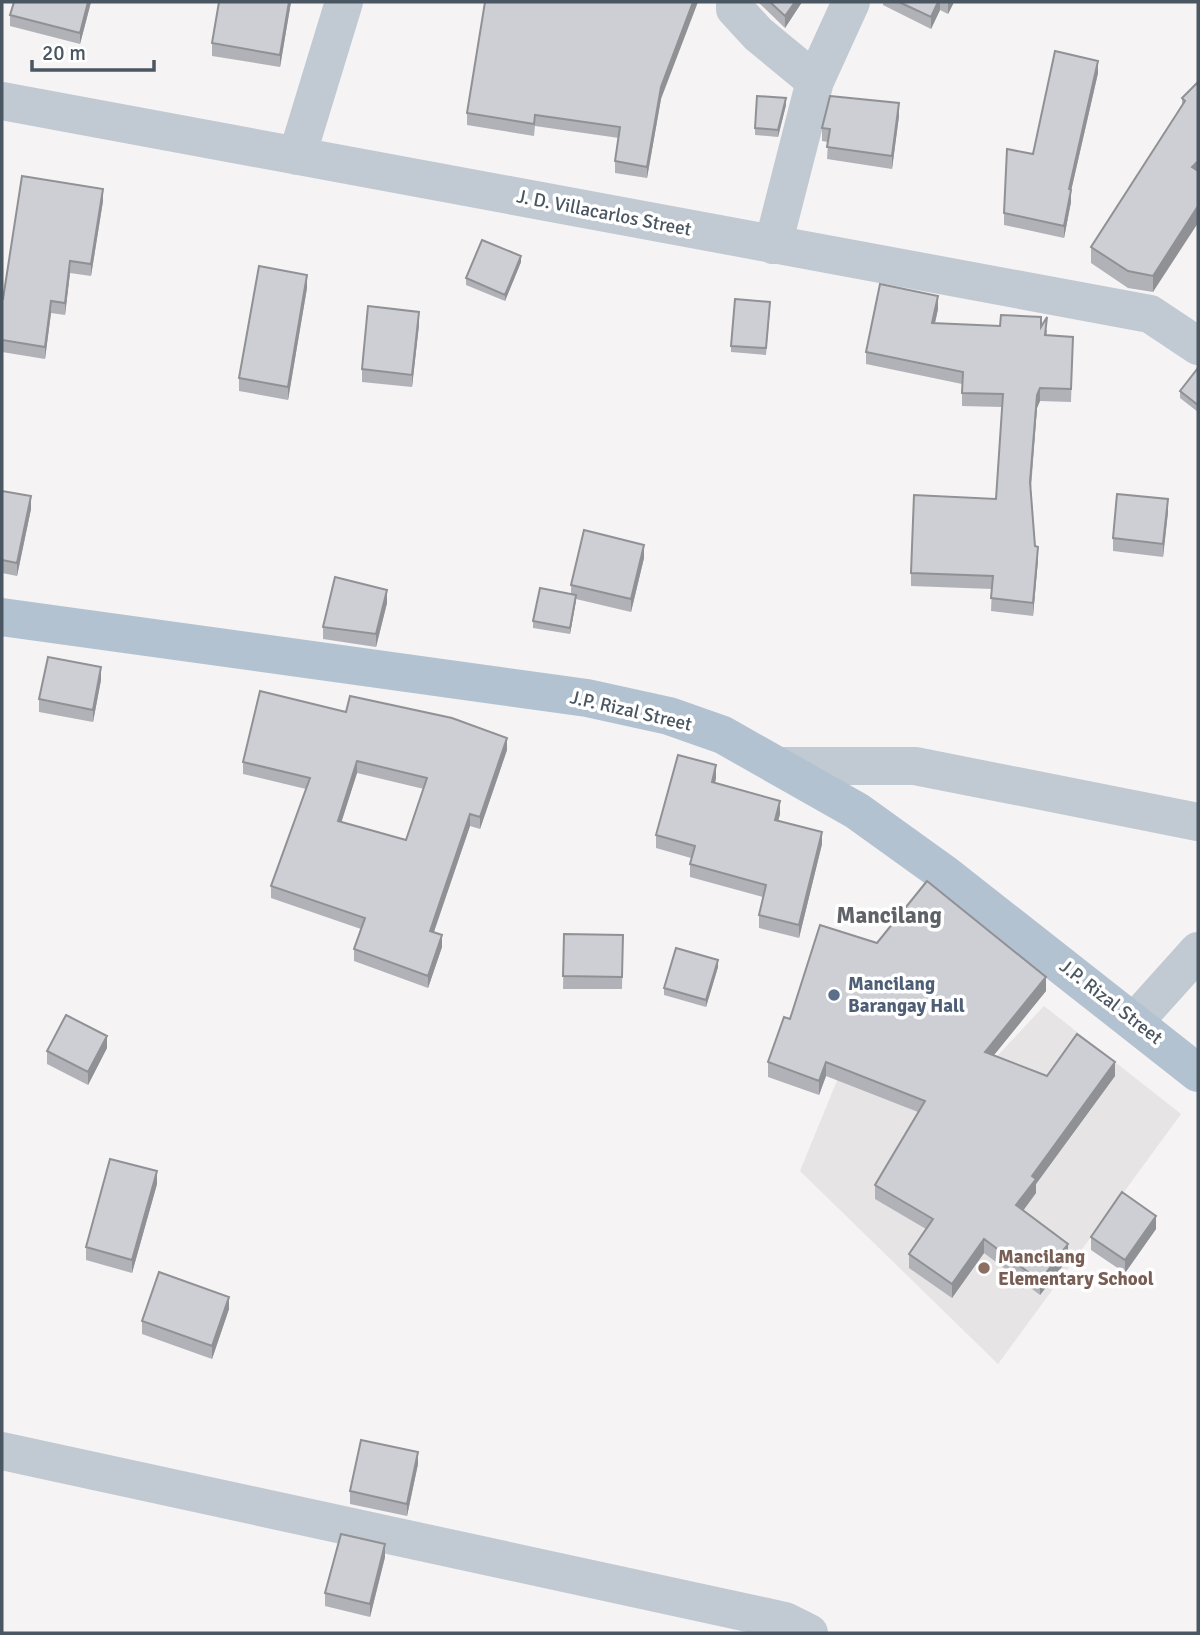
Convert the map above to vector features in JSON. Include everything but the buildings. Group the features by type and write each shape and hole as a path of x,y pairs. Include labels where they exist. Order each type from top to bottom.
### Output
{"main road":[{"name":"J.P. Rizal Street","path":"2,617 587,698 680,720 723,735 857,811 946,874 1136,1020 1198,1073"}],"street":[{"path":"297,156 344,2"},
{"path":"735,2 735,9 758,34 815,81"},
{"path":"774,245 815,81 852,2"},
{"name":"J. D. Villacarlos Street","path":"2,101 1150,314 1198,346"},
{"path":"780,766 915,766 1198,822"},
{"path":"1136,1020 1198,951"},
{"path":"2,1451 785,1621 808,1633"}],"shaded area":[{"name":"Mancilang Elementary School","path":"877,983 987,1067 1044,1006 1181,1114 998,1364 800,1171"}],"place":[{"name":"Mancilang Barangay Hall","path":"834,995"},
{"name":"Mancilang Elementary School","path":"984,1268"}],"district":[{"name":"Mancilang","path":"889,915"}]}
